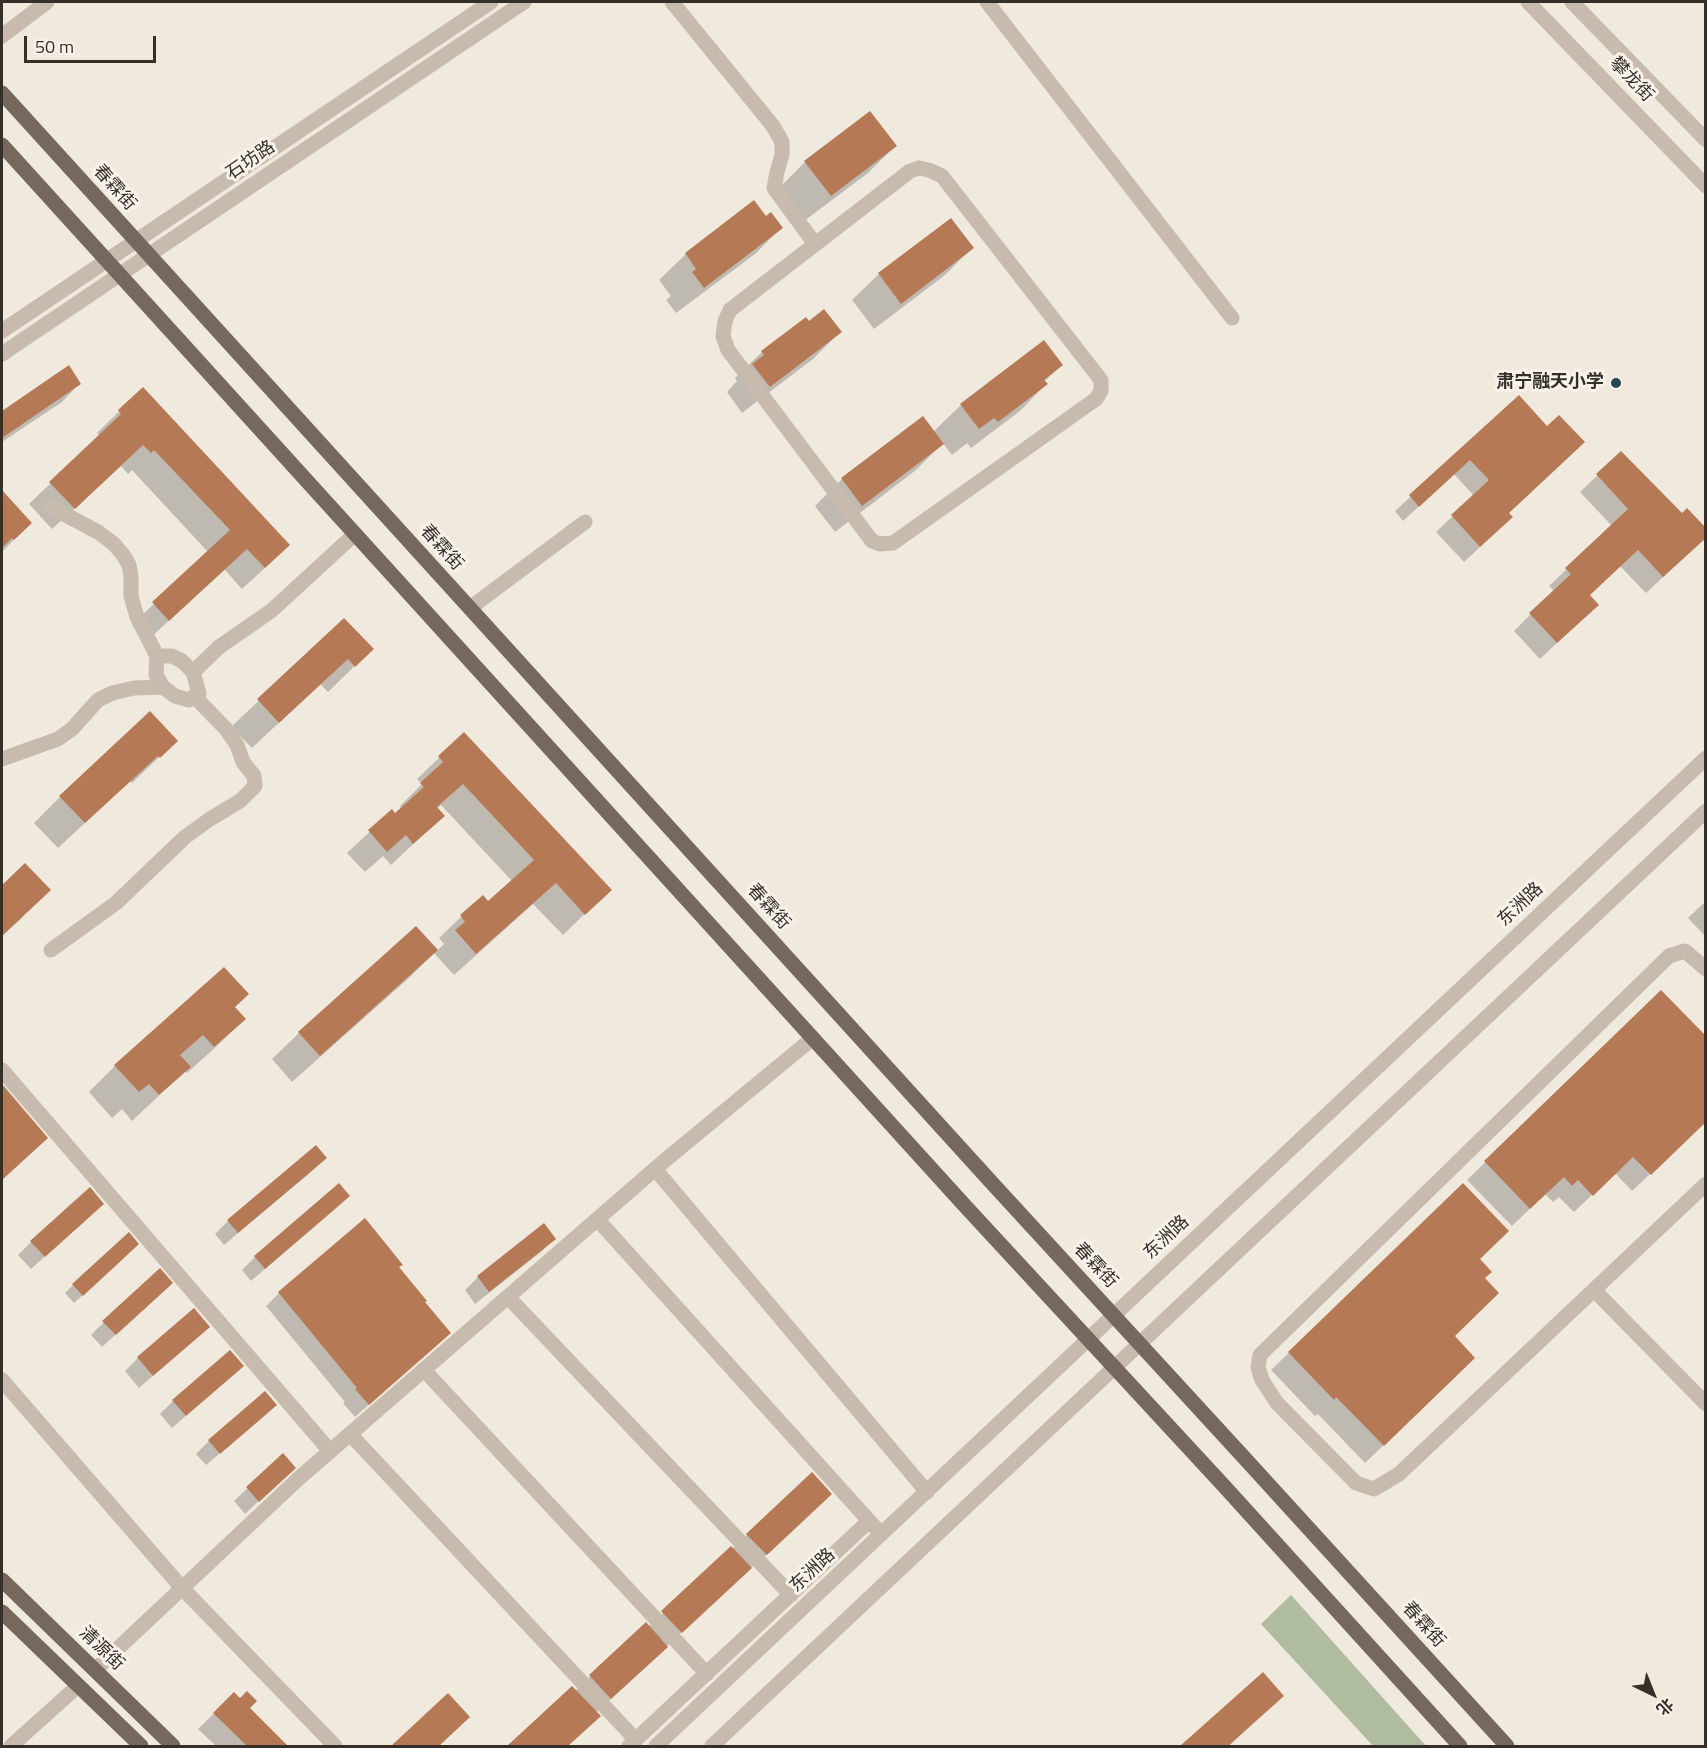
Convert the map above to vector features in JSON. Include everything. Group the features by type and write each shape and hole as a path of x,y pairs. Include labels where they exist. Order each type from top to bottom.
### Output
{"main road":[{"name":"春霖街","path":"2,93 1508,1746"},
{"path":"2,145 1460,1746"},
{"name":"清源街","path":"2,1580 173,1746"},
{"path":"2,1612 141,1746"}],"street":[{"path":"2,36 47,2"},
{"name":"石坊路","path":"2,331 491,2"},
{"name":"石坊路","path":"2,354 524,2"},
{"path":"672,2 772,126 782,142 782,155 774,188 815,244"},
{"path":"987,2 1232,318"},
{"name":"攀龙街","path":"1528,2 1706,186"},
{"name":"攀龙街","path":"1572,2 1706,140"},
{"path":"919,168 942,176 1101,380 1101,391 1096,399 893,543 880,544 872,541 728,350 723,336 724,321 730,310 815,244 910,171 919,168"},
{"path":"49,506 98,532 114,544 124,556 129,565 131,596 136,617 157,656 156,675 163,687 175,696 189,700 199,693 193,672 182,661 172,656 157,656"},
{"path":"470,608 585,522"},
{"path":"193,672 219,647 271,611 355,534"},
{"path":"2,759 58,739 72,729 98,700 112,693 134,688 163,687"},
{"path":"51,950 116,903 185,837 240,801 255,786 254,776 243,762 237,746 226,729 194,696"},
{"name":"东洲路","path":"656,1746 1706,758"},
{"path":"712,1746 1706,811"},
{"path":"1706,969 1685,951 1669,956 1260,1355 1258,1367 1262,1380 1278,1403 1356,1484 1374,1489 1399,1474 1706,1184"},
{"path":"95,1670 297,1480 597,1219 813,1038"},
{"path":"2,1070 330,1451"},
{"path":"656,1169 927,1491"},
{"path":"597,1219 881,1534"},
{"path":"1594,1290 1706,1404"},
{"path":"508,1297 791,1595"},
{"path":"424,1370 707,1674"},
{"path":"2,1380 182,1588 335,1746"},
{"path":"350,1434 633,1743 869,1521"},
{"path":"10,1746 78,1686"}],"green space":[{"path":"1291,1595 1426,1746 1373,1746 1261,1624"}],"building":[{"path":"870,111 897,146 831,196 804,161"},
{"path":"754,200 766,216 771,212 783,228 704,288 692,272 696,269 685,253"},
{"path":"951,218 974,248 901,304 878,273"},
{"path":"824,309 842,332 770,387 752,364 764,355 761,351 806,317 809,321"},
{"path":"1044,340 1063,365 1044,380 1048,384 998,422 994,418 979,429 960,404"},
{"path":"69,365 81,384 2,438 2,411"},
{"path":"143,387 290,545 265,568 247,549 169,621 152,602 230,530 154,450 151,453 143,445 75,509 49,482 121,414 118,410"},
{"path":"1519,395 1547,426 1559,415 1585,442 1509,513 1513,517 1480,547 1451,515 1489,480 1470,460 1419,507 1409,495"},
{"path":"923,416 944,444 862,506 841,478"},
{"path":"1621,451 1682,513 1687,508 1706,528 1706,538 1663,577 1638,550 1590,595 1599,605 1557,643 1529,613 1571,574 1565,568 1628,509 1596,474"},
{"path":"2,490 32,523 2,548"},
{"path":"344,618 374,649 355,667 348,659 279,723 257,699"},
{"path":"150,711 178,741 160,758 158,756 85,823 59,796"},
{"path":"464,732 612,890 585,915 556,883 476,954 455,930 465,922 460,915 483,895 488,901 534,860 463,784 437,807 445,816 413,844 406,835 387,852 368,830 392,809 395,813 424,787 420,783 443,762 438,756"},
{"path":"25,863 51,890 2,936 2,885"},
{"path":"416,926 438,950 320,1056 298,1032"},
{"path":"224,967 249,994 235,1007 246,1019 214,1047 203,1035 180,1055 191,1067 159,1095 149,1084 139,1092 114,1065"},
{"path":"1661,990 1706,1036 1706,1122 1651,1175 1633,1157 1593,1196 1578,1180 1572,1186 1564,1177 1530,1209 1484,1161"},
{"path":"2,1084 48,1138 2,1180"},
{"path":"316,1145 327,1158 238,1233 227,1220"},
{"path":"339,1183 350,1196 265,1269 254,1256"},
{"path":"1463,1183 1509,1231 1480,1259 1492,1272 1485,1278 1499,1293 1455,1336 1475,1358 1384,1446 1336,1397 1334,1400 1288,1352"},
{"path":"90,1187 104,1204 45,1257 30,1241"},
{"path":"365,1218 403,1265 399,1267 451,1333 369,1405 278,1292"},
{"path":"544,1223 556,1239 489,1292 477,1276"},
{"path":"129,1232 139,1244 83,1296 72,1284"},
{"path":"160,1268 173,1283 116,1335 102,1321"},
{"path":"194,1308 210,1327 153,1376 137,1357"},
{"path":"230,1350 244,1366 186,1416 172,1400"},
{"path":"265,1391 277,1405 220,1454 208,1440"},
{"path":"283,1453 296,1468 259,1502 246,1487"},
{"path":"812,1472 832,1494 767,1555 746,1534"},
{"path":"731,1546 752,1568 682,1633 661,1611"},
{"path":"646,1622 668,1647 611,1699 589,1675"},
{"path":"1263,1672 1284,1696 1228,1746 1180,1746"},
{"path":"572,1686 601,1716 568,1746 507,1746"},
{"path":"247,1691 257,1701 250,1708 288,1746 247,1746 213,1713 234,1692 240,1698"},
{"path":"448,1693 470,1717 439,1746 391,1746"}],"place":[{"name":"肃宁融天小学","path":"1616,383"}]}
